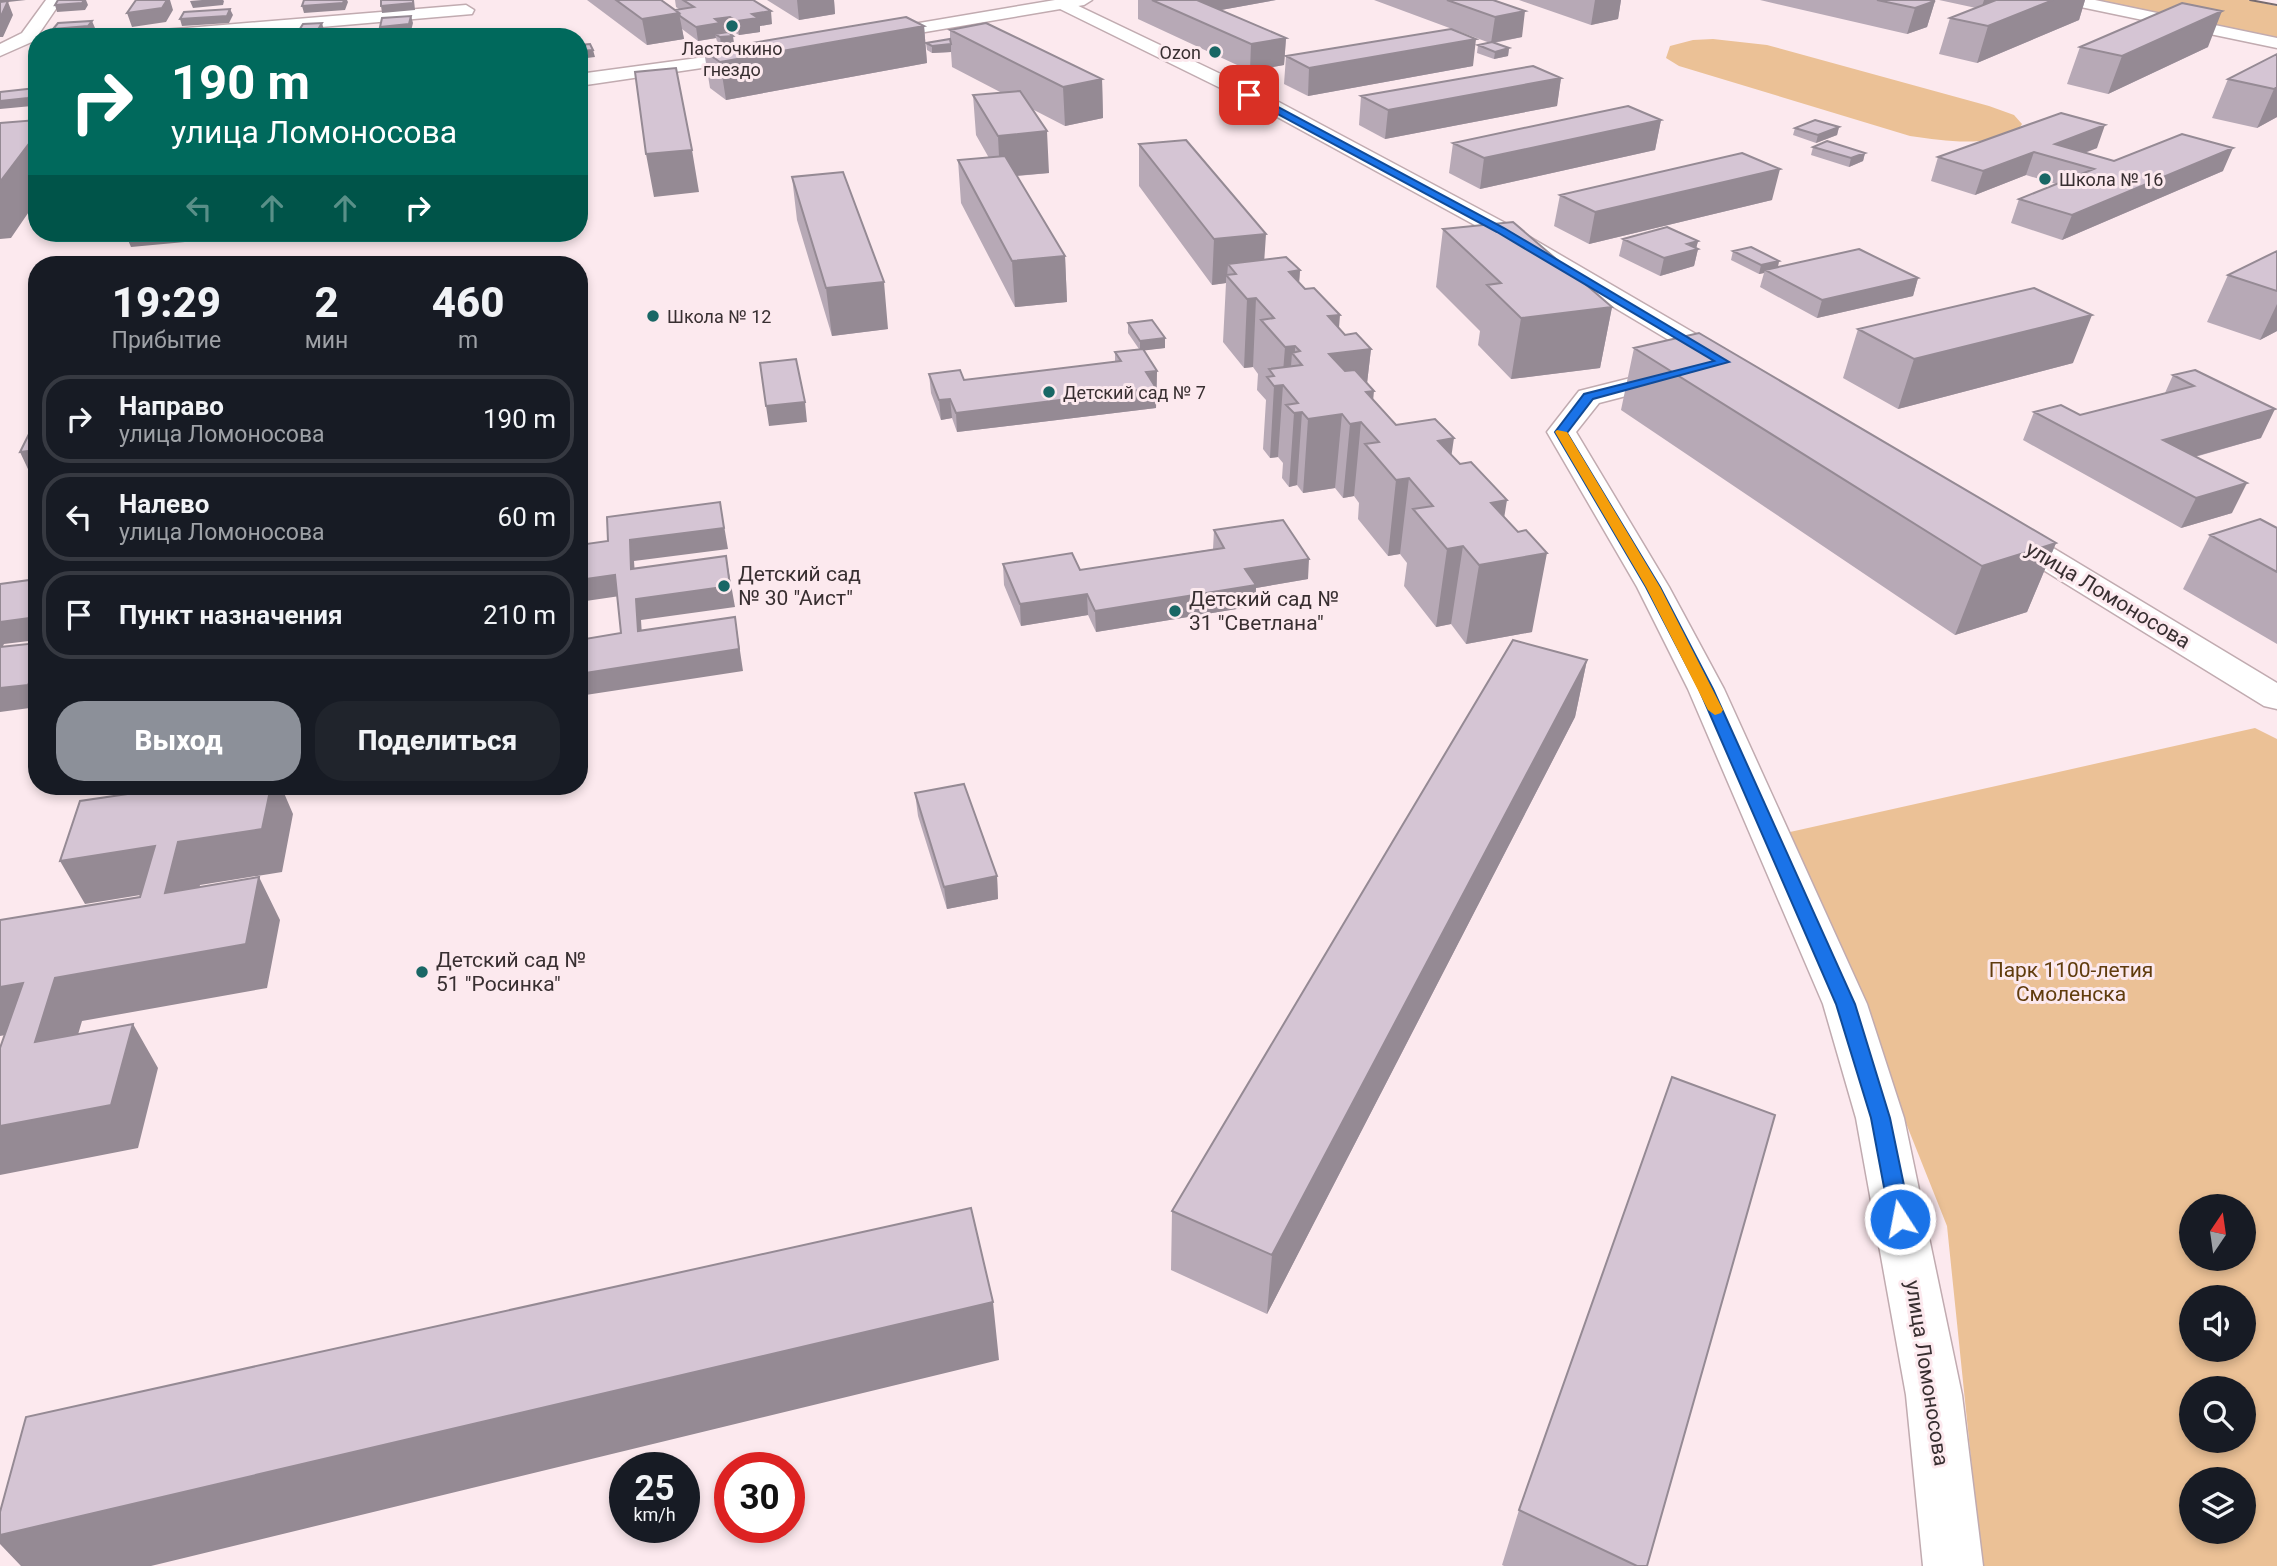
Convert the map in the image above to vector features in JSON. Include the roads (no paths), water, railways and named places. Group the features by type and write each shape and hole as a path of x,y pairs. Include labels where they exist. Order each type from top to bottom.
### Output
{"street":[{"path":"34,28 54,0"},
{"path":"2071,0 2277,43"},
{"path":"856,38 1073,2"},
{"name":"улица Ломоносова","path":"1073,2 1489,223 1734,368 1588,397 1561,432 1653,587 1706,689 1845,1004 1881,1118 1932,1382 1953,1566"},
{"path":"253,28 467,11"},
{"path":"1,49 28,37"},
{"path":"1,49 28,46"},
{"path":"588,79 774,52"},
{"name":"улица Ломоносова","path":"1981,518 2277,698"}],"tram line":[{"path":"2250,0 2277,5"}],"place":[{"name":"Ласточкино гнездо","path":"732,26"},
{"name":"Ozon","path":"1215,52"},
{"name":"Школа № 16","path":"2045,179"},
{"name":"Школа № 12","path":"653,316"},
{"name":"Детский сад № 7","path":"1049,392"},
{"name":"Детский сад № 30 \"Аист\"","path":"724,586"},
{"name":"Детский сад № 31 \"Светлана\"","path":"1175,611"},
{"name":"Детский сад № 51 \"Росинка\"","path":"422,972"}],"park label":[{"name":"Парк 1100-летия Смоленска","path":"2071,982"}]}
